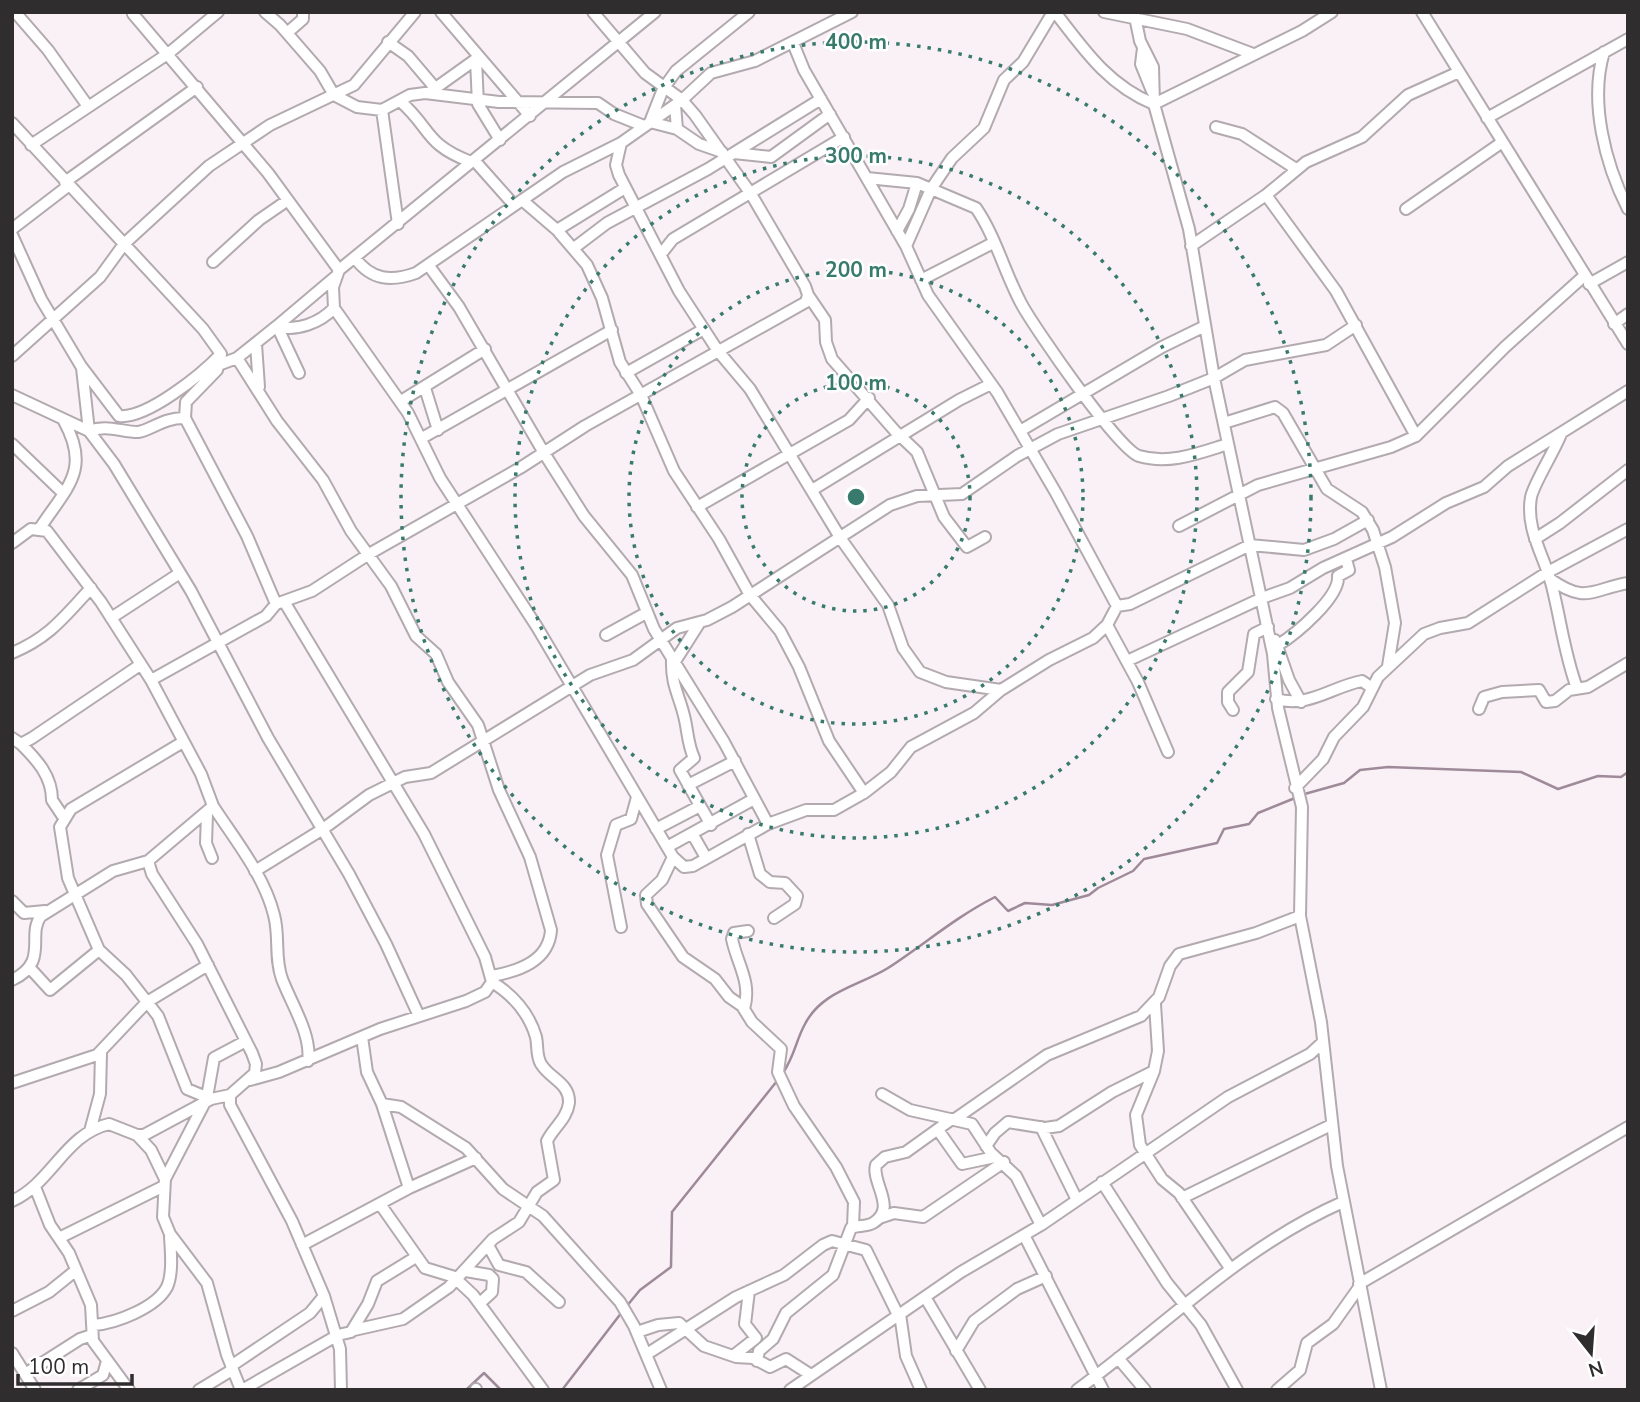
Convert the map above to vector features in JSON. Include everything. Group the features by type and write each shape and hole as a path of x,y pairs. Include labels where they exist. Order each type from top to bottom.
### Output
{"street":[{"path":"15,12 48,50 87,105"},
{"path":"31,145 87,105 169,53 218,12"},
{"path":"265,12 320,71 334,95 357,107 382,110 415,94 432,91 477,99 545,104 598,103 614,114 677,129 699,144 727,154 771,157 830,114"},
{"path":"287,33 303,19 303,12"},
{"path":"12,356 109,268 124,244 209,166 242,142 359,80 415,12"},
{"path":"441,12 477,59 530,116"},
{"path":"593,12 618,42 727,154 825,320 826,342 832,359 917,452 933,495 947,522 964,544 970,547 985,537"},
{"path":"12,235 31,280 81,366 116,414 124,417 192,382 221,359 237,358 256,344 355,258 656,12"},
{"path":"647,124 663,89 677,71 749,12"},
{"path":"355,258 367,272 386,279 408,276 429,266 563,172 621,143 678,103 711,73 744,65 852,12"},
{"path":"906,246 931,189 952,158 984,128 1004,80 1023,62 1054,12 1111,79 1126,91 1154,101 1318,23 1332,12"},
{"path":"1104,12 1134,16 1187,29 1253,54"},
{"path":"1422,12 1628,344"},
{"path":"133,13 169,53 288,200 337,274 334,308 401,401 440,478 573,687 678,864 688,868 705,856 768,824 806,810 834,810 864,793 891,772 911,747 974,713 1001,690 1049,660 1083,645 1107,625 1117,606 1137,601 1250,545 1304,550 1334,539 1368,520"},
{"path":"1134,16 1143,48 1153,66 1154,101 1191,246 1214,378 1269,631 1276,699 1297,794 1303,846 1300,916 1321,1022 1331,1125 1343,1202 1381,1390"},
{"path":"1487,118 1628,38"},
{"path":"388,42 408,56 432,91"},
{"path":"793,43 798,59 906,246 945,323 991,384 1030,447 1117,606"},
{"path":"1604,52 1598,70 1603,142 1611,173 1628,209"},
{"path":"769,54 798,59"},
{"path":"432,91 477,59"},
{"path":"477,59 477,99 484,118 499,140"},
{"path":"1191,246 1266,195 1296,169 1362,137 1408,94 1459,72"},
{"path":"12,229 66,184 197,87"},
{"path":"574,248 594,231 637,210 821,99"},
{"path":"400,101 415,115 432,142 446,152 473,161 518,203 557,230 574,248 598,286 626,373 641,395 668,459 719,539 750,595 780,631 799,667 829,741 864,793"},
{"path":"677,129 678,103"},
{"path":"382,110 398,224"},
{"path":"12,123 203,329 221,359"},
{"path":"1216,127 1242,134 1296,169"},
{"path":"661,254 673,239 844,137"},
{"path":"621,143 616,165 625,188 679,291 718,351 750,389 841,539 888,605 903,648 920,672 946,682 1001,690"},
{"path":"1406,209 1501,143"},
{"path":"867,178 917,183 976,208 1022,305 1116,438 1137,455 1175,459 1228,444"},
{"path":"897,231 917,183"},
{"path":"557,230 625,188"},
{"path":"1266,195 1336,291 1416,436"},
{"path":"214,262 259,220 288,200"},
{"path":"921,280 993,243"},
{"path":"1179,526 1239,493 1314,467 1391,447 1416,436 1505,347 1586,280 1628,262"},
{"path":"429,266 449,291 544,453 595,533 632,575 660,641 735,761 768,824"},
{"path":"151,680 266,616 281,604 312,591 457,502 806,302 808,295"},
{"path":"277,326 288,329 303,326 315,322 334,308"},
{"path":"1614,324 1628,314"},
{"path":"255,871 323,829 357,803 394,782 405,777 431,773 484,744 539,705 598,672 633,660 677,628 700,622 750,595 841,539 890,505 909,497 949,496 973,488 1030,447 1214,378 1245,360 1326,345 1356,325"},
{"path":"277,326 299,373"},
{"path":"1020,431 1162,347 1205,326"},
{"path":"626,373 704,328"},
{"path":"422,438 612,330"},
{"path":"256,344 259,388"},
{"path":"401,401 485,349"},
{"path":"12,1201 35,1187 72,1144 90,1131 109,1124 144,1135 207,1100 229,1095 249,1080 308,1061 362,1037 466,1001 485,992 492,979 514,972 540,956 550,939 551,930 527,851 505,805 478,725 447,682 439,659 416,636 399,600 351,531 316,468 277,421 259,388 237,358"},
{"path":"137,1135 151,1150 164,1182 163,1217 170,1234 207,1283 241,1390 338,1335 403,1319 460,1276 489,1247 493,1239 519,1222 540,1187 554,1180 547,1141 565,1115 568,1096 562,1084 541,1064 536,1038 521,1007 492,979 457,897 394,782 281,604 185,418 186,402 221,359"},
{"path":"81,366 89,431 114,464 180,573 283,765 323,829 386,944 419,1016"},
{"path":"812,490 959,400 991,384"},
{"path":"425,388 438,430"},
{"path":"1127,661 1262,598 1290,588 1378,544 1439,507 1484,487 1508,466 1628,391"},
{"path":"12,395 89,431 117,428 141,432 158,422 185,418"},
{"path":"697,507 849,420 869,398"},
{"path":"1224,423 1275,407 1283,413 1332,495 1362,512 1368,520 1378,544 1395,623 1388,666"},
{"path":"40,528 74,479 78,467 73,438 64,421"},
{"path":"1561,434 1532,493 1531,513 1535,539 1549,575 1564,649 1577,688"},
{"path":"12,444 64,493"},
{"path":"1535,539 1628,470"},
{"path":"12,543 31,529 40,528 54,539 91,588 151,680 183,742 210,810 255,871 275,919 276,962 305,1036 308,1061"},
{"path":"1297,794 1334,737 1363,707 1371,688 1388,666 1405,654 1424,634 1468,623 1628,529"},
{"path":"1278,645 1302,627 1335,592 1338,576 1349,569 1346,559"},
{"path":"111,618 180,573"},
{"path":"1549,575 1567,591 1585,596 1628,583"},
{"path":"12,653 36,644 54,630 91,588"},
{"path":"606,635 646,613"},
{"path":"700,622 673,662 674,693 684,715 688,744 694,758 680,767 711,825"},
{"path":"1107,625 1127,661 1168,751"},
{"path":"1269,631 1278,645 1289,680 1301,702"},
{"path":"1233,710 1228,702 1228,692 1248,673 1254,634 1269,631"},
{"path":"1479,709 1483,697 1492,694 1539,690 1546,702 1550,702 1569,690 1588,687 1628,663"},
{"path":"64,818 52,800 53,792 44,772 17,741 140,665"},
{"path":"1276,699 1301,702 1362,681 1371,688"},
{"path":"183,742 83,800 64,818 60,827 60,843 64,866 99,950 117,965 163,1025 177,1070 187,1089 207,1100"},
{"path":"688,785 735,761"},
{"path":"621,927 607,855 616,825 631,818 637,797"},
{"path":"754,799 693,835 670,852 662,880 646,895 647,904 683,957 715,979 744,1009 752,1023 780,1049 778,1072 794,1106 836,1167 855,1207 853,1226 832,1275 786,1313 773,1339 759,1351 757,1361"},
{"path":"656,829 700,806"},
{"path":"210,810 206,843 212,858"},
{"path":"12,980 29,967 36,949 37,921 113,871 148,861 153,854 210,810"},
{"path":"748,834 760,874 769,882 785,883 797,896 795,904 774,918"},
{"path":"693,835 705,856"},
{"path":"148,861 152,874 208,965 246,1041 256,1064 249,1080"},
{"path":"12,901 23,913 52,910"},
{"path":"1230,1268 1182,1198 1162,1179 1139,1139 1136,1115 1154,1071 1158,1037 1155,1004 1170,966 1179,954 1256,933 1300,916"},
{"path":"744,1009 747,996 745,978 732,939 734,933 748,931"},
{"path":"29,967 50,990 99,950"},
{"path":"12,1083 101,1052 147,1002 208,965"},
{"path":"879,1218 885,1197 876,1177 876,1165 885,1157 906,1152 1047,1055 1141,1016 1155,1004"},
{"path":"362,1037 367,1072 382,1104 409,1188"},
{"path":"59,1238 164,1182 207,1100 214,1058 246,1041"},
{"path":"790,1390 983,1258 1041,1225 1228,1097 1310,1054 1322,1043"},
{"path":"90,1131 101,1085 101,1052"},
{"path":"1310,1054 1325,1058"},
{"path":"986,1146 995,1133 1008,1122 1041,1127 1059,1126 1112,1092 1154,1071"},
{"path":"882,1094 910,1110 972,1124 986,1146 1022,1186 1041,1225"},
{"path":"229,1095 234,1114 302,1245 324,1296 338,1335 341,1390"},
{"path":"382,1104 401,1107 476,1158 503,1189 543,1216 608,1287 637,1332 661,1390"},
{"path":"1182,1198 1331,1125"},
{"path":"1041,1127 1077,1200"},
{"path":"1277,1390 1300,1370 1307,1343 1333,1324 1360,1285 1628,1127"},
{"path":"937,1130 962,1164 999,1160"},
{"path":"302,1245 409,1188 476,1158"},
{"path":"853,1226 866,1226 894,1213 923,1217 999,1160"},
{"path":"1102,1182 1163,1277 1217,1349 1237,1390"},
{"path":"35,1187 50,1225 91,1305 93,1330 107,1361 129,1390"},
{"path":"1077,1390 1230,1268 1290,1228 1343,1202"},
{"path":"380,1204 416,1257 429,1271 460,1276 489,1275 493,1279 492,1292 480,1303"},
{"path":"25,1374 93,1330 141,1308 164,1291 169,1280 170,1234"},
{"path":"1024,1235 1103,1390"},
{"path":"647,1354 750,1291 784,1275 832,1241 866,1250 899,1315 906,1356 920,1390"},
{"path":"489,1247 499,1265 526,1272 559,1303"},
{"path":"354,1330 377,1282 416,1257"},
{"path":"12,1311 49,1292 75,1271"},
{"path":"460,1276 543,1390"},
{"path":"956,1351 974,1321 1017,1289 1046,1276"},
{"path":"733,1356 756,1338 745,1324 750,1291"},
{"path":"199,1390 310,1313 324,1296"},
{"path":"925,1297 980,1390"},
{"path":"637,1332 675,1323 686,1328 702,1345 771,1367 786,1359 811,1376"},
{"path":"12,1353 35,1390"},
{"path":"1118,1358 1145,1390"},
{"path":"78,1390 103,1375 107,1361"}],"waterway":[{"path":"1301,795 1344,783 1360,770 1388,767 1521,772 1558,789 1598,776 1621,777 1628,772"},
{"path":"783,1073 805,1024 821,1004 842,990 888,968 980,905 995,897 1008,911 1025,903 1052,905 1089,895 1133,871 1144,859 1217,843 1224,829 1249,824 1258,813 1295,798"},
{"path":"626,1307 640,1290 671,1267 672,1212 777,1081"},
{"path":"562,1390 622,1312"},
{"path":"466,1390 484,1373 501,1390"}]}
